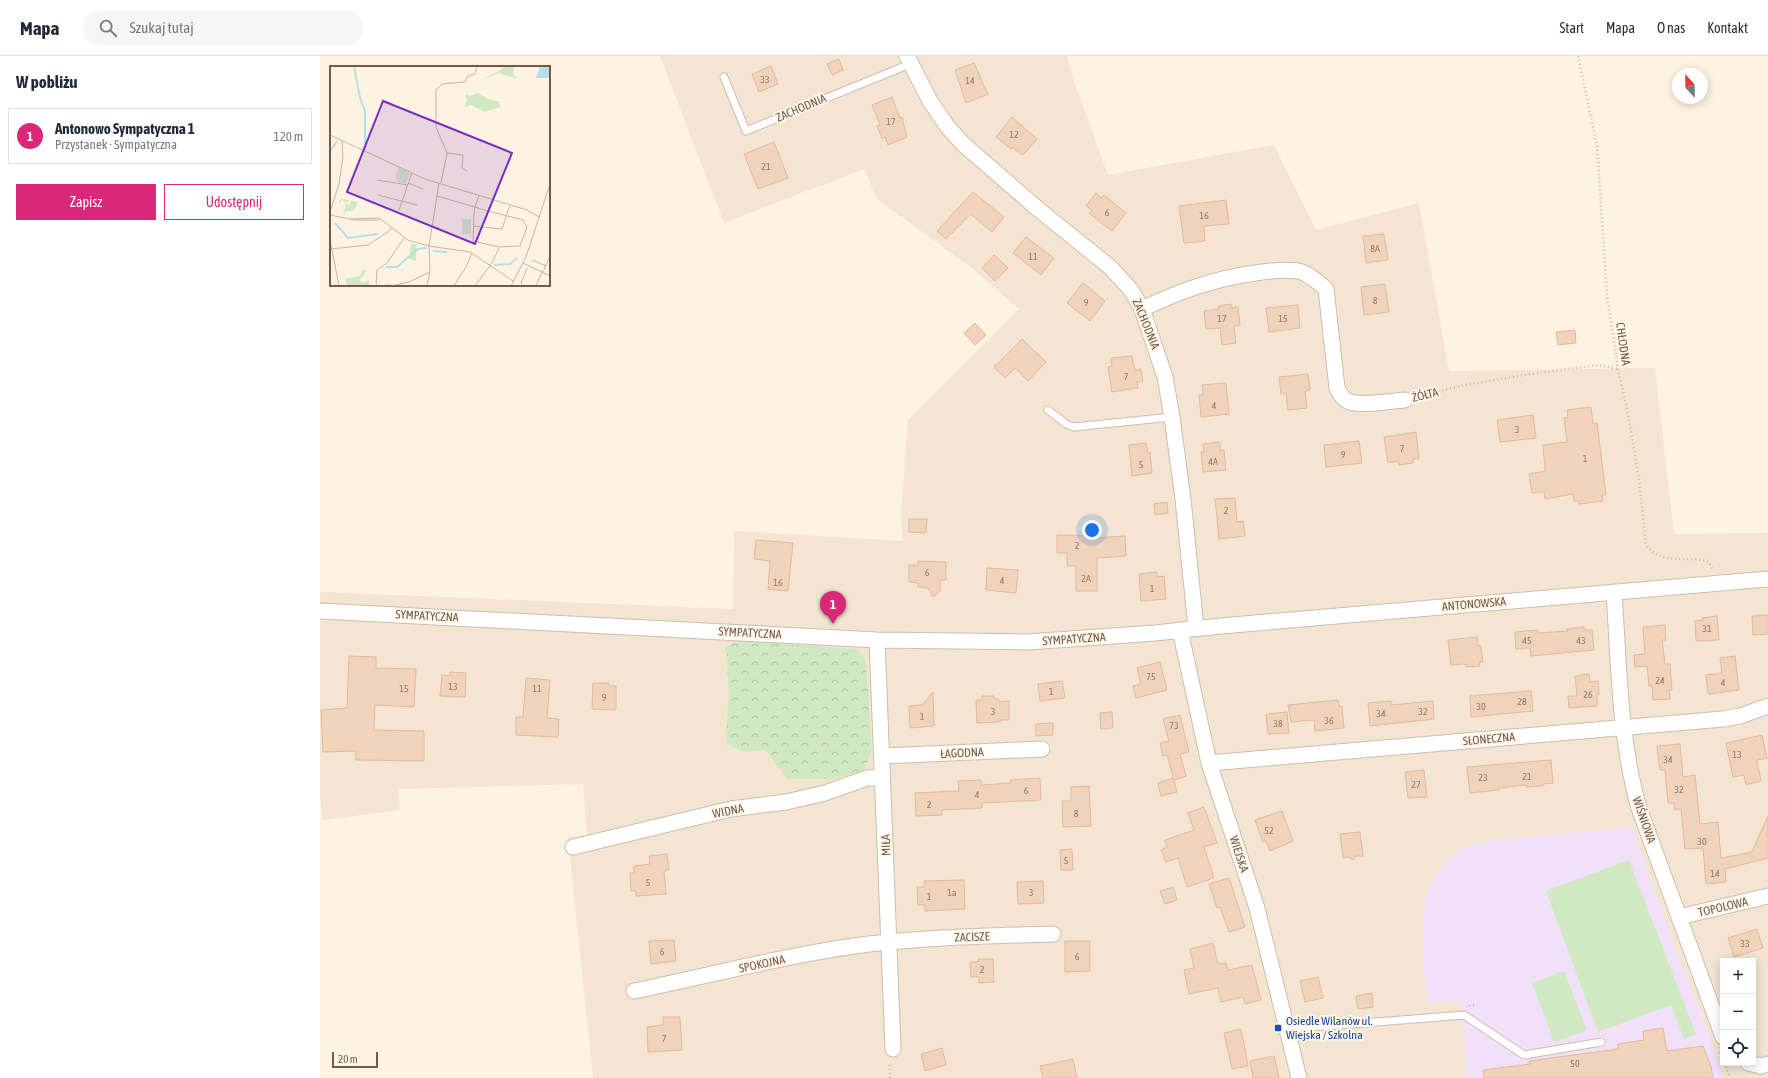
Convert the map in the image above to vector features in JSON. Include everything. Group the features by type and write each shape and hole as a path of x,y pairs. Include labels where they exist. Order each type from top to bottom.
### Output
{"street":[{"name":"ZACHODNIA","path":"908,60 930,101 963,144 1111,268 1131,290 1142,309 1165,377 1172,417 1183,499 1196,628"},
{"name":"ŻÓŁTA","path":"1142,309 1188,288 1229,277 1270,271 1298,271 1313,278 1326,289 1337,388 1342,397 1349,402 1371,403 1405,400"},
{"name":"ANTONOWSKA","path":"1180,630 1768,579"},
{"name":"WIŚNIOWA","path":"1614,592 1624,727 1632,784 1639,808 1720,1030"},
{"name":"SYMPATYCZNA","path":"320,611 877,640 1028,642 1180,630"},
{"name":"WIEJSKA","path":"1180,630 1209,764 1257,908 1299,1078"},
{"name":"MIŁA","path":"877,640 893,1049"},
{"name":"SŁONECZNA","path":"1209,764 1729,718 1754,712 1768,706"},
{"name":"ŁAGODNA","path":"882,756 1042,749"},
{"name":"WIDNA","path":"573,847 731,809 786,802 825,793 867,778 883,777"},
{"name":"TOPOLOWA","path":"1679,917 1768,896"},
{"name":"ZACISZE","path":"890,942 915,939 1053,934"},
{"name":"SPOKOJNA","path":"634,991 807,954 890,942"},
{"path":"1756,1065 1761,1066 1768,1064"}],"lane":[{"name":"ZACHODNIA","path":"724,77 746,131 908,60"},
{"path":"1048,410 1066,424 1074,427 1172,417"},
{"path":"1288,1029 1464,1014 1524,1055 1601,1042"}],"path":[{"name":"CHŁODNA","path":"1578,56 1596,146 1607,295 1618,369 1629,421 1646,545 1652,552 1664,557 1709,562 1713,584"},
{"name":"ŻÓŁTA","path":"1405,400 1464,385 1530,374 1599,365 1618,369"},
{"path":"1725,1066 1730,1078"}],"shaded area":[{"path":"660,56 1067,56 1075,84 1108,175 1274,145 1316,230 1419,203 1449,371 1655,368 1674,534 1768,533 1768,1078 593,1078 568,837 587,836 583,784 398,789 400,810 323,820 320,796 320,592 733,609 734,531 903,541 901,514 908,420 1019,309 973,269 877,199 864,169 724,223"},
{"path":"1632,827 1679,958 1709,1034 1723,1078 1468,1078 1460,1001 1428,1003 1423,963 1423,905 1428,890 1439,871 1452,855 1468,845 1495,840"}],"green space":[{"path":"742,641 858,649 866,663 872,750 864,770 834,779 787,779 766,750 744,752 727,744 726,731 729,695 726,647 733,642"},
{"path":"1629,860 1696,1034 1684,1039 1671,1005 1598,1032 1546,891"},
{"path":"1564,971 1587,1030 1554,1042 1532,983"}],"building":[{"path":"839,59 843,70 832,75 827,64"},
{"path":"974,63 988,94 966,103 955,70"},
{"path":"771,66 778,84 759,92 752,74"},
{"path":"892,97 900,118 902,117 907,137 888,145 885,137 882,138 877,126 880,125 872,105"},
{"path":"1012,117 1037,139 1023,155 1012,147 1011,149 996,137"},
{"path":"774,142 788,178 758,189 744,154"},
{"path":"973,192 1004,217 992,232 971,214 946,239 937,231"},
{"path":"1096,193 1102,198 1104,195 1126,213 1112,231 1089,213 1092,210 1086,206"},
{"path":"1226,200 1229,224 1204,226 1205,241 1184,243 1179,206"},
{"path":"1384,234 1388,260 1366,263 1363,236"},
{"path":"1026,237 1054,258 1041,275 1013,253"},
{"path":"994,255 1008,268 995,281 982,268"},
{"path":"1083,283 1105,301 1090,321 1067,303"},
{"path":"1385,284 1389,312 1364,315 1361,287"},
{"path":"1231,304 1231,308 1238,307 1240,325 1234,326 1236,343 1222,345 1220,328 1206,329 1204,311 1219,309 1219,306"},
{"path":"1298,305 1300,328 1269,332 1266,308"},
{"path":"975,323 986,335 975,345 964,333"},
{"path":"1575,330 1576,343 1558,345 1556,332"},
{"path":"1022,339 1046,362 1028,381 1015,368 1005,378 994,367"},
{"path":"1132,356 1135,370 1141,369 1143,381 1137,382 1138,388 1112,392 1108,367 1112,366 1111,358"},
{"path":"1308,374 1310,390 1305,391 1307,408 1288,410 1286,393 1281,394 1279,377"},
{"path":"1226,383 1229,414 1201,417 1199,395 1203,395 1202,385"},
{"path":"1591,407 1593,424 1597,423 1606,495 1602,495 1603,501 1579,504 1578,501 1574,501 1573,494 1545,499 1544,492 1532,493 1529,474 1545,471 1543,445 1567,442 1564,418 1568,417 1567,410"},
{"path":"1533,415 1536,438 1500,442 1497,420"},
{"path":"1416,432 1419,459 1413,459 1413,463 1399,465 1398,461 1388,463 1384,437"},
{"path":"1359,441 1362,463 1326,467 1324,445"},
{"path":"1220,442 1220,450 1224,450 1226,470 1203,472 1201,452 1204,452 1203,444"},
{"path":"1146,443 1148,453 1150,452 1152,473 1132,476 1129,445"},
{"path":"1235,498 1237,522 1243,521 1245,536 1219,539 1215,499"},
{"path":"1167,502 1168,513 1155,515 1154,504"},
{"path":"909,519 927,519 926,533 909,532"},
{"path":"1057,535 1088,536 1095,538 1125,536 1126,556 1097,558 1097,591 1076,591 1076,566 1067,566 1067,553 1057,553"},
{"path":"756,540 793,543 788,591 768,589 770,561 754,559"},
{"path":"918,561 946,562 946,580 940,580 940,591 933,597 928,588 918,587 918,583 909,582 909,565 918,565"},
{"path":"987,568 1018,570 1016,593 986,590"},
{"path":"1157,572 1157,577 1164,576 1166,599 1141,601 1139,574"},
{"path":"1768,615 1768,634 1753,635 1752,616"},
{"path":"1717,616 1719,640 1696,641 1695,621 1703,620 1702,618"},
{"path":"1665,625 1666,640 1662,640 1665,664 1670,664 1672,690 1669,690 1670,699 1653,700 1652,686 1649,686 1647,666 1635,667 1634,655 1645,654 1643,627"},
{"path":"1584,627 1584,630 1592,630 1594,650 1531,656 1530,648 1516,649 1515,632 1538,630 1538,633 1568,631 1567,629"},
{"path":"1477,637 1478,646 1481,646 1483,662 1479,662 1480,666 1466,667 1465,664 1451,665 1448,640"},
{"path":"349,656 376,657 376,668 416,669 414,707 375,705 374,730 424,731 424,761 356,760 356,751 323,752 321,710 347,708"},
{"path":"1735,656 1739,690 1708,694 1706,675 1722,673 1720,658"},
{"path":"1160,662 1167,690 1136,698 1133,686 1141,684 1137,668"},
{"path":"450,672 466,673 465,697 440,696 442,675 450,676"},
{"path":"1589,674 1590,682 1598,681 1599,694 1597,694 1597,706 1569,708 1568,696 1577,696 1575,676"},
{"path":"526,678 550,680 547,718 559,719 558,737 516,735 516,717 523,717"},
{"path":"1062,681 1065,698 1040,701 1038,684"},
{"path":"593,683 609,683 609,686 616,686 616,710 592,709"},
{"path":"1531,691 1533,711 1471,717 1470,696"},
{"path":"933,692 934,726 910,728 909,706 922,705"},
{"path":"982,696 994,696 995,699 999,699 999,702 1009,701 1009,720 977,723 976,700 982,700"},
{"path":"1338,700 1339,706 1342,706 1344,728 1315,731 1314,720 1291,722 1288,705"},
{"path":"1391,701 1391,705 1433,701 1434,719 1370,726 1368,703"},
{"path":"1112,712 1113,728 1101,729 1100,713"},
{"path":"1287,712 1289,733 1268,734 1266,714"},
{"path":"1180,715 1189,752 1180,754 1186,776 1174,780 1167,755 1163,756 1160,743 1169,741 1163,719"},
{"path":"1053,723 1053,735 1036,736 1036,724"},
{"path":"1762,735 1767,758 1757,760 1761,781 1746,785 1744,775 1733,777 1726,743"},
{"path":"1680,744 1683,777 1695,775 1700,824 1718,822 1721,858 1752,852 1768,816 1768,858 1725,869 1726,882 1706,884 1703,848 1685,849 1681,809 1675,810 1674,803 1668,803 1665,770 1660,770 1657,746"},
{"path":"1551,760 1553,783 1543,784 1543,786 1527,787 1527,785 1470,793 1467,767"},
{"path":"1424,770 1427,797 1408,798 1405,772"},
{"path":"1040,778 1041,800 982,803 982,808 942,810 942,815 916,816 915,793 959,791 958,781 981,780 981,785 1011,783 1010,780"},
{"path":"1173,778 1177,792 1161,796 1158,783"},
{"path":"1089,786 1091,826 1063,827 1062,801 1071,801 1071,787"},
{"path":"1204,807 1217,843 1204,847 1214,878 1187,887 1178,858 1166,862 1161,850 1167,847 1165,840 1194,830 1188,813"},
{"path":"1282,811 1293,841 1270,851 1266,841 1263,842 1255,820"},
{"path":"1360,832 1363,856 1356,856 1353,860 1349,857 1343,858 1340,834"},
{"path":"1072,849 1073,870 1061,870 1060,850"},
{"path":"667,854 669,870 664,871 666,894 636,896 636,891 631,891 630,873 634,873 634,866 650,864 649,856"},
{"path":"1229,878 1245,927 1229,932 1220,907 1217,908 1209,884"},
{"path":"964,880 965,909 925,911 925,905 918,905 917,887 924,887 924,881"},
{"path":"1043,881 1044,903 1018,904 1017,882"},
{"path":"1173,887 1177,900 1165,904 1160,891"},
{"path":"1757,929 1763,948 1734,957 1728,938"},
{"path":"674,940 676,961 651,964 649,941"},
{"path":"1065,941 1090,941 1090,971 1065,972"},
{"path":"1213,943 1218,964 1226,963 1228,970 1252,965 1261,1000 1245,1004 1243,997 1221,1002 1218,988 1189,994 1184,970 1194,968 1190,949"},
{"path":"978,959 993,959 994,982 979,983 979,977 971,977 970,962 978,962"},
{"path":"1318,977 1323,998 1305,1002 1300,981"},
{"path":"1372,993 1373,1007 1358,1009 1356,996"},
{"path":"663,1017 680,1017 682,1050 648,1052 647,1027 663,1025"},
{"path":"1663,1028 1667,1051 1703,1046 1711,1066 1713,1078 1484,1078 1483,1070 1530,1064 1529,1061 1618,1049 1618,1044 1644,1040 1643,1031"},
{"path":"1241,1029 1248,1066 1232,1069 1224,1033"},
{"path":"942,1048 946,1065 925,1071 921,1054"},
{"path":"1274,1056 1279,1078 1253,1078 1250,1061"},
{"path":"1073,1059 1077,1078 1043,1078 1040,1066"}],"place":[{"name":"Antonowo Sympatyczna 1","path":"833,624"},
{"name":"Osiedle Wilanów ul. Wiejska / Szkolna","path":"1278,1028"}]}
